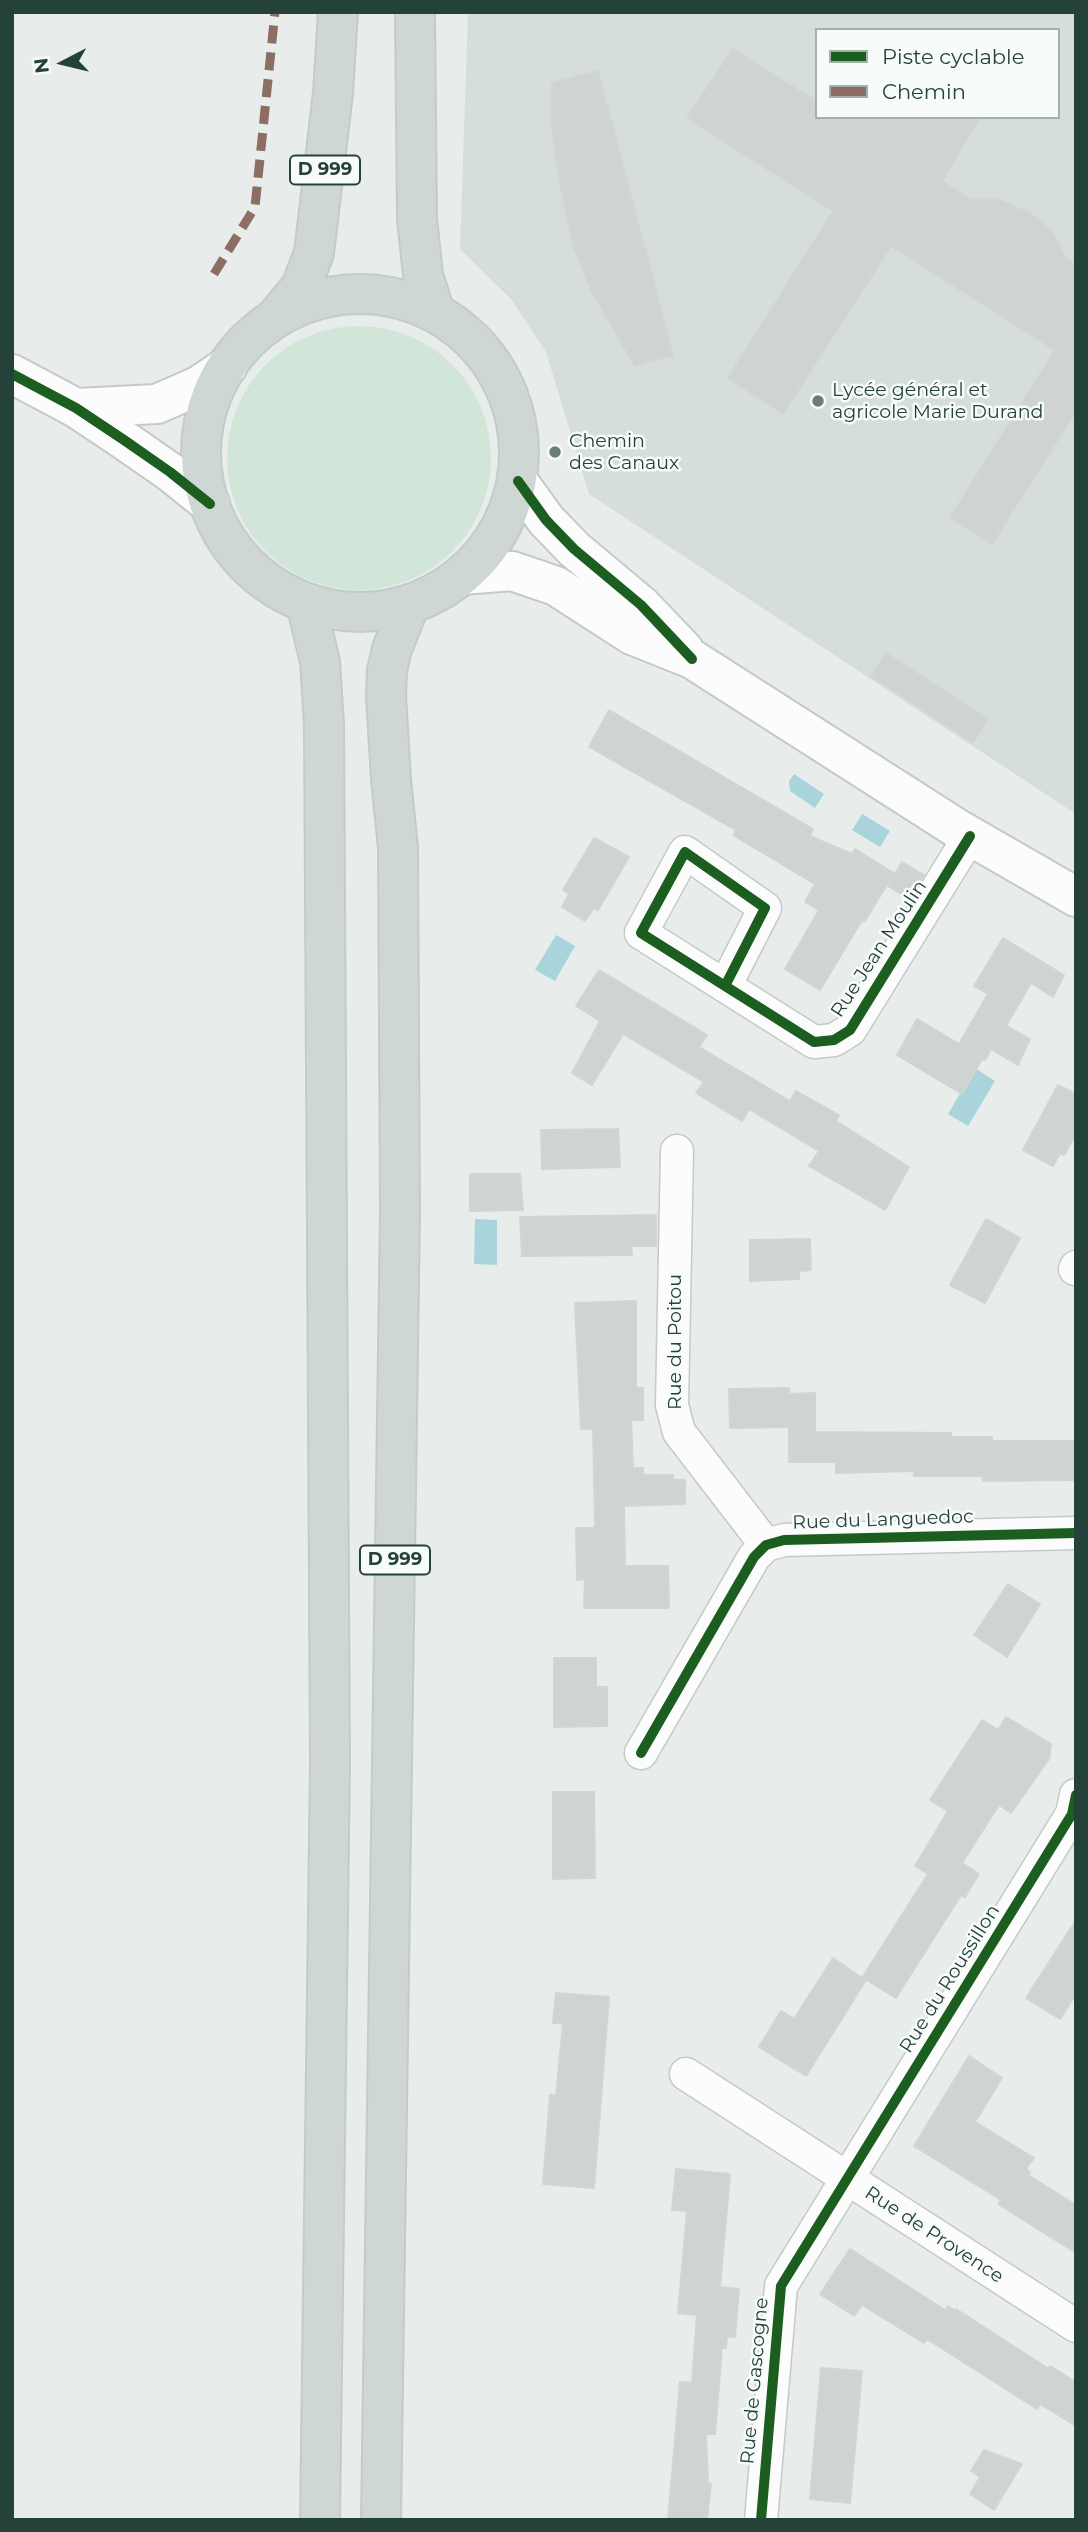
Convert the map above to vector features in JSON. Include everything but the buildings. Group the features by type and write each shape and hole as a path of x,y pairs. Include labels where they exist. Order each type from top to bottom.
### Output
{"main road":[{"name":"D 999","path":"277,316 301,287 314,253 331,105 338,12"},
{"path":"415,12 417,219 423,275 434,310"},
{"path":"357,292 395,296 434,310 482,348 511,397 520,443 518,481 499,533 477,562 462,575 442,590 409,606 377,612 325,609 281,591 251,569 227,541 209,504 201,463 202,433 210,399 235,354 251,336 277,316 321,297 357,292"},
{"path":"306,603 320,662 324,725 330,1762 320,2520"},
{"name":"D 999","path":"380,2520 400,1211 398,848 386,696 387,670 392,649 409,606"}],"street":[{"path":"76,408 157,404 198,386 228,366"},
{"path":"12,374 76,408 170,472 209,504"},
{"path":"518,481 546,520 574,549 641,605 692,659"},
{"path":"462,575 512,571 556,586 632,635 692,659 970,836 1076,897"},
{"name":"Rue Jean Moulin","path":"725,986 814,1042 834,1040 850,1030 970,836"},
{"name":"Rue du Poitou","path":"677,1151 672,1405 679,1432 766,1545"},
{"name":"Rue du Languedoc","path":"641,1753 754,1557 766,1545 784,1540 1076,1533"},
{"name":"Rue du Roussillon","path":"848,2179 1072,1814 1076,1795"},
{"name":"Rue de Provence","path":"686,2074 1076,2326"},
{"name":"Rue de Gascogne","path":"761,2520 781,2286 848,2179"}],"shaded area":[{"name":"Lycée général et agricole Marie Durand","path":"468,12 1076,12 1076,814 589,494 546,352 511,299 460,249"}],"green space":[{"path":"359,326 385,329 409,336 452,365 481,408 488,432 491,458 488,484 481,508 452,551 409,580 385,587 359,590 333,587 309,580 266,551 237,508 230,484 227,458 230,432 237,408 266,365 309,336 333,329"}],"water":[{"path":"794,774 824,794 815,808 790,791 789,781"},
{"path":"862,814 890,831 880,847 852,830"},
{"path":"556,935 575,946 555,981 535,970"},
{"path":"975,1068 995,1081 968,1126 948,1114"},
{"path":"475,1219 497,1220 497,1265 474,1264"}],"marked path":[{"path":"214,274 255,207 275,12"}],"cycle path":[{"path":"12,374 76,408 170,472 210,504"},
{"path":"518,481 546,520 574,549 641,605 692,659"},
{"path":"725,986 765,908 685,852 641,933 814,1042 834,1040 850,1030 970,836"},
{"path":"641,1753 754,1557 766,1545 784,1540 1076,1533"},
{"path":"761,2520 781,2286 1072,1814 1076,1795"}],"place":[{"name":"Lycée général et agricole Marie Durand","path":"818,401"},
{"name":"Chemin des Canaux","path":"555,452"}]}
